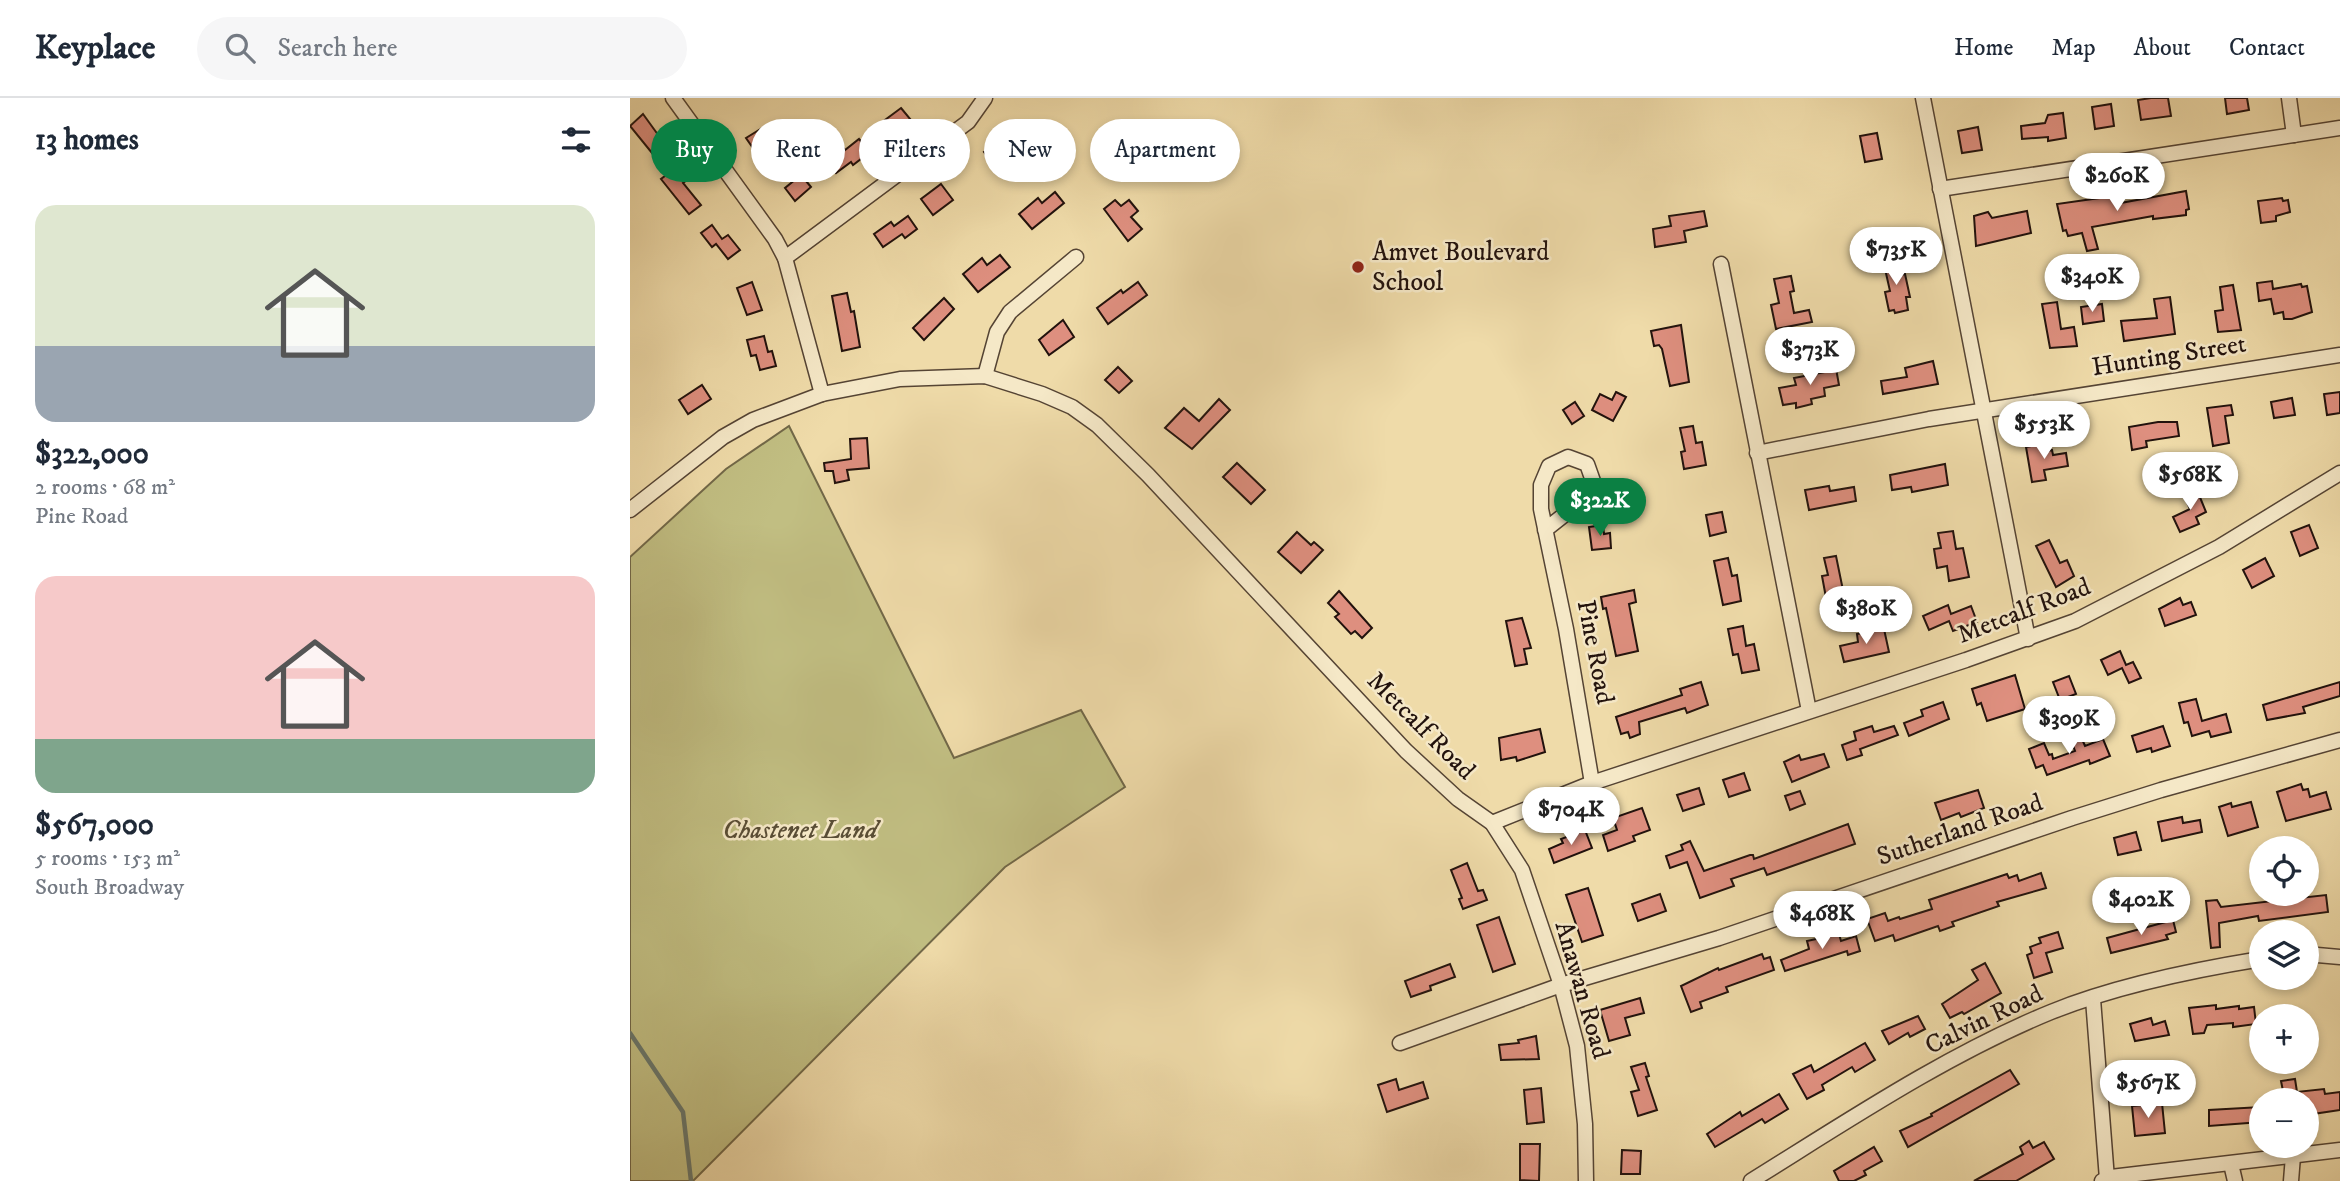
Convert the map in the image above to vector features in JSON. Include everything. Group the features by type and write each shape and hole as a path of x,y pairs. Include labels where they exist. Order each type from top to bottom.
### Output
{"street":[{"path":"673,98 770,231 785,258 822,394"},
{"path":"785,258 968,122 985,98"},
{"path":"1923,98 2028,639"},
{"path":"2288,98 2294,135"},
{"path":"1940,189 2340,128"},
{"path":"985,376 997,332 1010,312 1076,257"},
{"path":"1721,264 1810,711"},
{"name":"Hunting Street","path":"1758,453 1982,410 2340,355"},
{"name":"Metcalf Road","path":"630,510 723,437 753,420 822,394 900,379 985,376 1042,394 1072,407 1097,425 1148,475 1400,745 1458,799 1493,823 1591,783 2028,639 2075,621 2219,547 2340,473"},
{"name":"Pine Road","path":"1545,530 1583,500 1592,481 1587,464 1568,457 1549,466 1541,485 1541,509 1545,530 1569,641 1591,783"},
{"name":"Sutherland Road","path":"1400,1043 1561,985 1718,938 2161,790 2340,740"},
{"name":"Anawan Road","path":"1493,823 1522,870 1561,985 1578,1056 1585,1124 1586,1181"},
{"path":"2319,955 2340,957"},
{"name":"Calvin Road","path":"1751,1181 1874,1106 2007,1031 2054,1011 2159,980 2249,961"},
{"path":"2093,999 2104,1180 2155,1177 2278,1158"},
{"path":"2319,1153 2340,1150"},
{"path":"2291,1181 2294,1158"},
{"path":"2231,1164 2235,1181"}],"green space":[{"name":"Chastenet Land","path":"789,426 954,758 1081,710 1125,787 1005,867 693,1181 630,1181 630,557 726,469"}],"building":[{"path":"2168,98 2171,116 2141,120 2138,100"},
{"path":"2225,98 2247,98 2249,110 2227,114"},
{"path":"2111,104 2114,126 2095,129 2092,107"},
{"path":"901,108 910,119 886,119"},
{"path":"2063,113 2066,138 2048,141 2048,137 2022,139 2021,126 2045,123 2048,115"},
{"path":"643,114 651,125 651,152 630,126"},
{"path":"1978,127 1982,150 1962,153 1958,131"},
{"path":"1877,133 1882,159 1865,162 1860,136"},
{"path":"859,139 859,160 853,165 851,162 845,166 845,150"},
{"path":"663,182 684,182 701,205 689,214"},
{"path":"792,182 807,182 811,187 795,201 785,188"},
{"path":"941,184 953,200 933,215 921,199"},
{"path":"2186,191 2189,209 2186,210 2186,215 2153,219 2153,216 2092,227 2098,249 2087,251 2082,233 2068,236 2066,230 2063,231 2057,204 2114,196 2115,204"},
{"path":"1055,192 1064,203 1032,229 1019,214 1038,198 1042,203"},
{"path":"2282,198 2283,201 2288,200 2290,212 2276,216 2276,221 2261,223 2258,201"},
{"path":"1115,200 1121,206 1129,200 1138,211 1131,217 1142,229 1128,241 1104,209"},
{"path":"1704,211 1707,226 1684,231 1686,242 1655,247 1653,229 1671,226 1669,216"},
{"path":"2027,211 2031,233 1976,246 1974,216 1988,212 1992,218"},
{"path":"908,216 917,229 905,238 902,234 883,247 874,234 891,222 894,226"},
{"path":"712,225 722,239 728,235 740,250 728,259 716,244 712,247 701,233"},
{"path":"1000,255 1010,267 978,292 963,274 982,258 987,265"},
{"path":"1896,257 1900,275 1905,274 1910,297 1906,297 1908,310 1895,313 1894,310 1889,311 1885,292 1890,291 1883,260"},
{"path":"1791,276 1794,291 1790,292 1794,313 1809,310 1812,322 1776,329 1771,305 1779,303 1774,279"},
{"path":"2272,281 2273,289 2301,284 2302,287 2307,286 2312,312 2292,319 2284,319 2283,312 2274,314 2271,299 2259,301 2257,283"},
{"path":"752,282 762,310 747,315 737,288"},
{"path":"1138,282 1147,295 1108,324 1097,308 1121,290 1123,293"},
{"path":"2233,285 2241,330 2218,332 2215,311 2223,310 2220,287"},
{"path":"847,293 851,312 854,311 860,347 842,351 832,296"},
{"path":"2170,297 2175,334 2124,341 2121,321 2157,318 2154,299"},
{"path":"944,298 954,309 924,340 913,328"},
{"path":"2057,302 2061,329 2074,327 2077,346 2050,348 2042,304"},
{"path":"2102,304 2104,321 2083,324 2081,307"},
{"path":"1063,320 1074,337 1049,355 1039,340"},
{"path":"1681,325 1689,382 1670,386 1662,349 1659,345 1654,346 1651,331"},
{"path":"764,336 768,352 772,351 776,366 760,370 756,355 751,356 747,340"},
{"path":"1933,361 1938,384 1883,394 1881,381 1907,377 1905,368"},
{"path":"1835,363 1839,385 1824,388 1825,396 1811,399 1812,404 1796,408 1796,403 1783,405 1779,388 1796,385 1794,378 1825,372 1823,365"},
{"path":"1118,367 1132,381 1119,393 1105,380"},
{"path":"702,385 711,399 688,414 679,400"},
{"path":"1616,392 1626,397 1613,421 1592,410 1600,394 1612,400"},
{"path":"2340,392 2340,413 2327,415 2324,394"},
{"path":"2292,398 2295,415 2274,418 2271,402"},
{"path":"1219,399 1230,410 1192,449 1165,428 1184,408 1199,421"},
{"path":"1575,402 1584,416 1572,424 1563,410"},
{"path":"2231,405 2233,415 2225,416 2229,443 2213,446 2207,408"},
{"path":"2177,422 2179,436 2146,441 2147,447 2132,450 2129,427"},
{"path":"1693,426 1696,443 1702,442 1706,465 1684,469 1681,452 1685,451 1680,428"},
{"path":"867,438 869,468 847,470 849,480 835,483 833,471 825,471 824,463 851,459 850,439"},
{"path":"2047,443 2048,451 2052,450 2053,455 2066,453 2068,466 2044,470 2046,480 2032,482 2026,447"},
{"path":"1237,463 1265,490 1251,504 1223,477"},
{"path":"1945,464 1948,485 1912,492 1911,487 1892,490 1890,475"},
{"path":"1829,486 1830,491 1854,487 1856,501 1809,510 1805,490"},
{"path":"2197,490 2206,512 2196,517 2199,524 2180,532 2173,517 2190,509 2184,496"},
{"path":"1722,512 1726,532 1710,536 1706,515"},
{"path":"1603,525 1604,534 1610,533 1611,548 1592,550 1589,527"},
{"path":"2309,525 2318,548 2300,556 2291,532"},
{"path":"1953,531 1956,549 1963,548 1969,577 1949,581 1947,566 1937,568 1934,549 1941,548 1938,533"},
{"path":"1297,532 1311,545 1314,542 1323,550 1301,573 1278,552"},
{"path":"2049,540 2060,563 2067,560 2074,576 2056,587 2036,546"},
{"path":"1836,556 1845,600 1827,603 1822,576 1828,575 1824,558"},
{"path":"1728,558 1732,576 1737,575 1741,601 1723,605 1714,561"},
{"path":"2265,558 2274,576 2252,588 2243,570"},
{"path":"1634,590 1636,602 1629,604 1638,651 1616,656 1606,608 1603,609 1601,597"},
{"path":"1339,591 1372,628 1362,638 1355,631 1351,634 1335,617 1339,614 1328,603"},
{"path":"2180,598 2183,605 2191,602 2196,615 2165,626 2159,609"},
{"path":"1948,605 1951,614 1971,606 1977,622 1953,631 1949,621 1929,630 1923,616"},
{"path":"1522,618 1531,648 1524,649 1527,664 1515,666 1506,621"},
{"path":"1743,626 1746,646 1754,644 1759,670 1742,673 1738,654 1733,655 1728,629"},
{"path":"1884,629 1889,652 1844,662 1840,646 1858,642 1857,634"},
{"path":"2120,651 2126,665 2133,662 2141,678 2129,683 2122,668 2108,675 2101,660"},
{"path":"2015,675 2025,709 1987,721 1981,703 1977,705 1972,689"},
{"path":"2069,676 2076,694 2060,700 2053,682"},
{"path":"1701,682 1708,705 1687,713 1685,708 1639,722 1640,734 1630,738 1628,732 1621,734 1616,717 1682,695 1680,689"},
{"path":"2340,682 2340,696 2303,707 2305,713 2267,720 2263,705"},
{"path":"2196,699 2202,721 2226,714 2231,732 2211,737 2209,731 2192,736 2188,722 2184,723 2179,703"},
{"path":"1943,702 1949,719 1909,736 1904,723 1923,716 1921,710"},
{"path":"1872,726 1874,732 1894,726 1898,735 1860,749 1862,755 1847,760 1842,745 1856,740 1854,732"},
{"path":"2163,726 2170,746 2152,752 2151,748 2137,752 2132,736"},
{"path":"1540,729 1545,752 1517,761 1516,757 1501,760 1499,738"},
{"path":"2082,739 2085,746 2103,739 2110,756 2090,764 2089,760 2047,775 2043,765 2036,768 2029,749 2044,743 2053,759 2075,751 2072,743"},
{"path":"1824,754 1829,767 1792,782 1784,762 1799,755 1801,760"},
{"path":"1744,773 1750,790 1729,797 1723,780"},
{"path":"2301,784 2303,790 2308,789 2310,797 2326,792 2331,809 2286,821 2277,792"},
{"path":"1699,788 1704,804 1683,811 1677,795"},
{"path":"1978,790 1984,808 1961,817 1959,813 1941,820 1935,803"},
{"path":"1800,791 1805,804 1790,810 1785,796"},
{"path":"2251,802 2258,827 2228,836 2219,807"},
{"path":"1642,808 1650,830 1633,836 1635,841 1608,851 1603,835 1617,830 1613,818"},
{"path":"2182,817 2183,823 2200,820 2202,832 2162,841 2158,822"},
{"path":"1848,824 1855,844 1767,875 1764,868 1731,879 1734,886 1700,898 1687,862 1670,868 1666,856 1683,850 1681,845 1690,841 1704,871 1750,855 1753,855 1754,859"},
{"path":"1585,830 1592,848 1554,863 1549,849 1563,843 1561,839"},
{"path":"2136,832 2141,850 2118,855 2114,838"},
{"path":"1467,863 1478,891 1483,890 1487,900 1463,909 1459,899 1462,898 1451,870"},
{"path":"2041,873 2046,888 1997,902 1999,906 1952,922 1954,926 1940,931 1938,926 1895,941 1893,935 1875,941 1867,919 1885,913 1888,921 1899,917 1900,919 1932,909 1929,900 2007,874 2009,878 2017,875 2019,881"},
{"path":"1588,888 1603,935 1582,942 1566,895"},
{"path":"1660,894 1666,911 1638,921 1632,904"},
{"path":"2326,895 2328,912 2267,920 2259,920 2258,916 2219,923 2220,947 2211,948 2206,901 2217,900 2221,907 2249,904 2249,906 2319,906 2319,896"},
{"path":"1499,917 1515,964 1493,972 1477,925"},
{"path":"2173,920 2176,932 2166,935 2168,939 2111,953 2107,938"},
{"path":"2058,932 2063,948 2046,953 2052,972 2034,978 2027,955 2032,953 2030,947 2041,943 2039,938"},
{"path":"1839,934 1841,941 1856,936 1860,951 1848,955 1847,951 1785,971 1781,960 1809,949 1807,941"},
{"path":"1762,954 1764,959 1770,957 1774,970 1726,987 1728,992 1700,1002 1702,1008 1691,1012 1681,986 1718,968 1719,970"},
{"path":"1985,963 2001,993 1964,1014 1962,1012 1950,1018 1942,1004 1978,980 1972,970"},
{"path":"1450,964 1455,977 1430,986 1431,990 1411,997 1405,981"},
{"path":"1640,998 1644,1013 1625,1018 1630,1035 1609,1041 1600,1010"},
{"path":"2216,1005 2216,1009 2249,1008 2249,1025 2207,1025 2204,1033 2193,1034 2189,1008"},
{"path":"1918,1016 1925,1029 1910,1037 1908,1033 1889,1044 1882,1031"},
{"path":"2151,1018 2153,1025 2165,1021 2169,1035 2135,1041 2130,1024"},
{"path":"1536,1036 1539,1059 1501,1060 1499,1045 1519,1043 1518,1040"},
{"path":"1865,1043 1875,1060 1855,1072 1852,1067 1822,1085 1824,1090 1807,1099 1793,1074 1811,1065 1814,1072"},
{"path":"1645,1063 1649,1076 1646,1077 1657,1110 1638,1116 1631,1092 1639,1090 1631,1067"},
{"path":"2010,1070 2019,1084 1908,1147 1900,1131 1932,1116 1931,1114"},
{"path":"1396,1079 1399,1090 1423,1082 1428,1098 1387,1112 1378,1085"},
{"path":"2295,1079 2296,1088 2282,1088 2281,1081"},
{"path":"1541,1088 1544,1122 1527,1124 1524,1090"},
{"path":"2324,1089 2325,1094 2340,1092 2340,1110 2319,1113 2319,1090"},
{"path":"1779,1094 1788,1109 1765,1123 1762,1119 1715,1147 1707,1134 1740,1112 1742,1116"},
{"path":"2162,1103 2165,1133 2135,1136 2132,1106"},
{"path":"2249,1108 2249,1123 2209,1126 2209,1110"},
{"path":"2029,1141 2033,1148 2044,1142 2054,1159 2016,1181 1974,1181 2023,1154 2020,1147"},
{"path":"1520,1144 1540,1144 1539,1181 1520,1180"},
{"path":"1874,1147 1882,1161 1864,1171 1866,1175 1854,1181 1839,1181 1834,1171"},
{"path":"1622,1150 1641,1151 1640,1174 1621,1174"}],"waterway":[{"path":"630,1033 683,1112 691,1181"}],"place":[{"name":"Amvet Boulevard School","path":"1358,267"}]}
